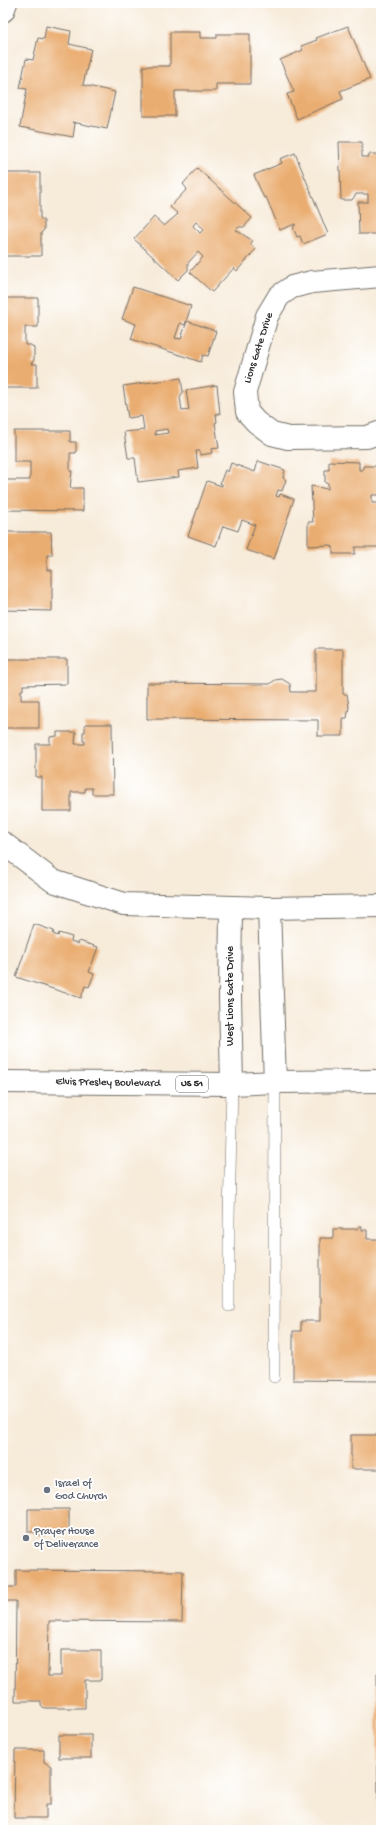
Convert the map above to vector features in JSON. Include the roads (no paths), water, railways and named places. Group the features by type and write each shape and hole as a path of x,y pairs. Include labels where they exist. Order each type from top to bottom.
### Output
{"street":[{"path":"3,11 6,3"},
{"name":"Lions Gate Drive","path":"381,276 312,282 292,287 279,296 267,316 245,392 248,412 256,422 272,434 288,438 367,437 381,432"},
{"path":"3,843 53,881 124,904 269,908 381,906"},
{"name":"West Lions Gate Drive","path":"231,907 230,997 232,1084"},
{"path":"269,908 275,1082"},
{"name":"Elvis Presley Boulevard","path":"3,1082 232,1084 381,1081"}],"lane":[{"path":"274,1377 275,1082"},
{"path":"229,1306 232,1084"}],"place":[{"name":"Israel of God Church","path":"47,1490"},
{"name":"Prayer House of Deliverance","path":"26,1538"}]}
